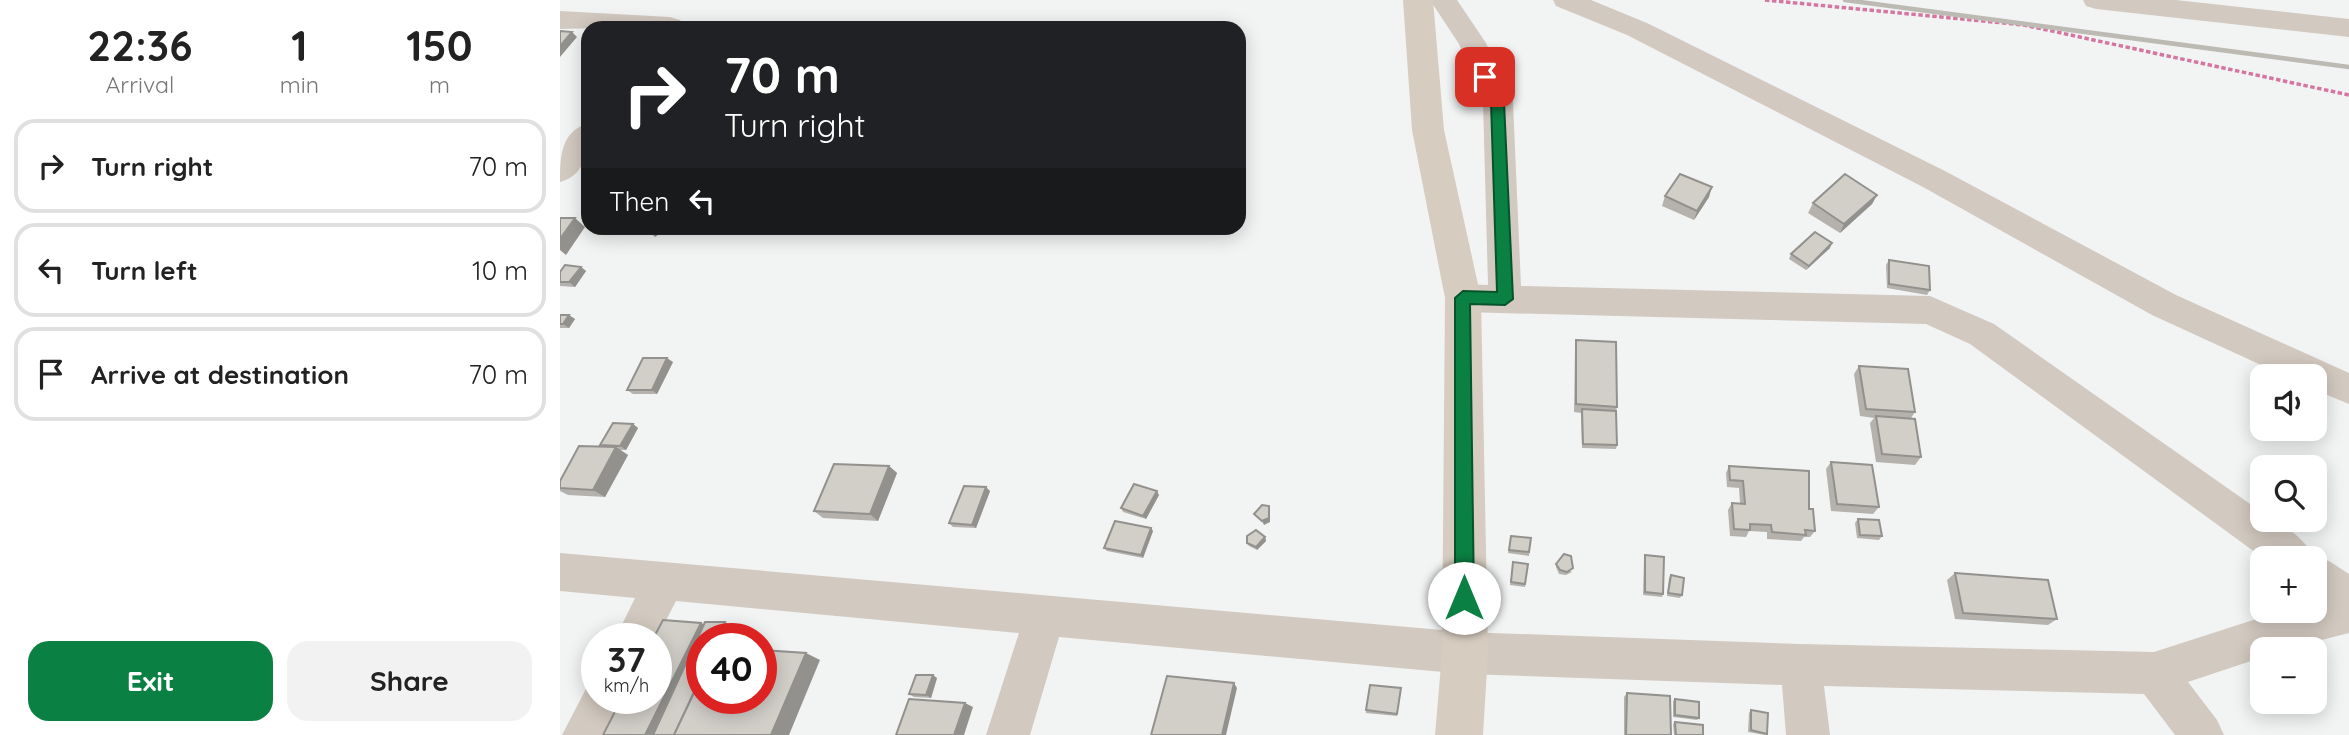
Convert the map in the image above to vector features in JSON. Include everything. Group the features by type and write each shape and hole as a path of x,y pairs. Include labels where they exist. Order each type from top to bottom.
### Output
{"street":[{"path":"1418,0 1428,130 1463,298 1465,653 1459,735"},
{"path":"1443,0 1472,43 1498,102 1505,299"},
{"path":"1566,0 1649,34 1934,179 2164,304 2349,390"},
{"path":"2096,0 2349,28"},
{"path":"560,20 674,20"},
{"path":"560,171 581,143"},
{"path":"1463,298 1930,310 1982,334 2277,546"},
{"path":"560,572 1465,653 1801,666 2154,673 2305,622 2349,613"},
{"path":"643,623 665,581"},
{"path":"2327,582 2349,598"},
{"path":"1007,735 1045,615"},
{"path":"1801,666 1808,735"},
{"path":"2154,673 2202,735"},
{"path":"584,735 595,714"}],"path":[{"path":"1765,0 2024,25 2349,95"}],"building":[{"path":"560,31 572,32 560,46"},
{"path":"1680,174 1712,187 1697,211 1665,196"},
{"path":"1845,174 1877,195 1844,224 1813,203"},
{"path":"560,218 575,218 560,239"},
{"path":"1815,232 1832,243 1809,266 1791,254"},
{"path":"1889,260 1929,266 1930,290 1889,284"},
{"path":"565,265 581,267 569,282 560,282 560,272"},
{"path":"560,315 569,315 563,324 560,324"},
{"path":"1576,340 1616,342 1617,407 1576,404"},
{"path":"643,358 667,358 652,390 627,390"},
{"path":"1859,366 1908,369 1915,412 1866,409"},
{"path":"1582,409 1616,411 1617,445 1583,444"},
{"path":"1876,416 1915,419 1921,457 1882,454"},
{"path":"613,423 633,424 620,446 600,445"},
{"path":"579,446 616,447 593,490 560,488 560,481"},
{"path":"1831,462 1872,465 1879,507 1837,504"},
{"path":"834,464 889,466 870,514 814,511"},
{"path":"1729,466 1809,471 1809,509 1813,509 1815,531 1805,530 1806,535 1772,532 1771,525 1750,524 1750,530 1734,529 1732,503 1745,504 1743,481 1730,480"},
{"path":"1134,484 1157,491 1143,516 1121,508"},
{"path":"964,486 986,487 972,525 949,523"},
{"path":"1262,505 1269,506 1269,518 1262,521 1254,514"},
{"path":"1858,519 1879,520 1882,536 1860,535"},
{"path":"1115,521 1151,528 1141,555 1104,548"},
{"path":"1256,530 1265,537 1256,547 1247,543 1247,536"},
{"path":"1511,536 1531,538 1529,552 1509,550"},
{"path":"1564,554 1571,556 1573,568 1567,572 1560,570 1556,564"},
{"path":"1645,555 1664,557 1663,594 1645,592"},
{"path":"1513,562 1528,564 1525,584 1511,582"},
{"path":"1955,573 2048,580 2057,619 1963,613"},
{"path":"1671,575 1684,578 1682,595 1668,593"},
{"path":"663,620 701,623 686,623 686,653 672,681 672,623 661,623"},
{"path":"777,651 806,653 771,735 674,735 686,710 686,714 777,714"},
{"path":"686,663 686,709 674,735 653,735 663,714 672,714 672,694"},
{"path":"916,675 933,675 926,695 909,694"},
{"path":"1167,676 1234,683 1222,735 1151,735"},
{"path":"1370,685 1401,688 1397,714 1366,710"},
{"path":"1627,693 1670,696 1671,735 1626,735"},
{"path":"909,699 965,703 954,735 896,735"},
{"path":"1675,699 1699,702 1699,718 1675,715"},
{"path":"1751,710 1768,713 1767,734 1751,730"},
{"path":"614,714 656,714 645,735 603,735"},
{"path":"1675,722 1703,725 1703,735 1676,735"}],"railway":[{"path":"1845,0 2349,67"}],"route":[{"path":"1464,598 1463,298 1505,299 1498,102 1485,77"}]}
